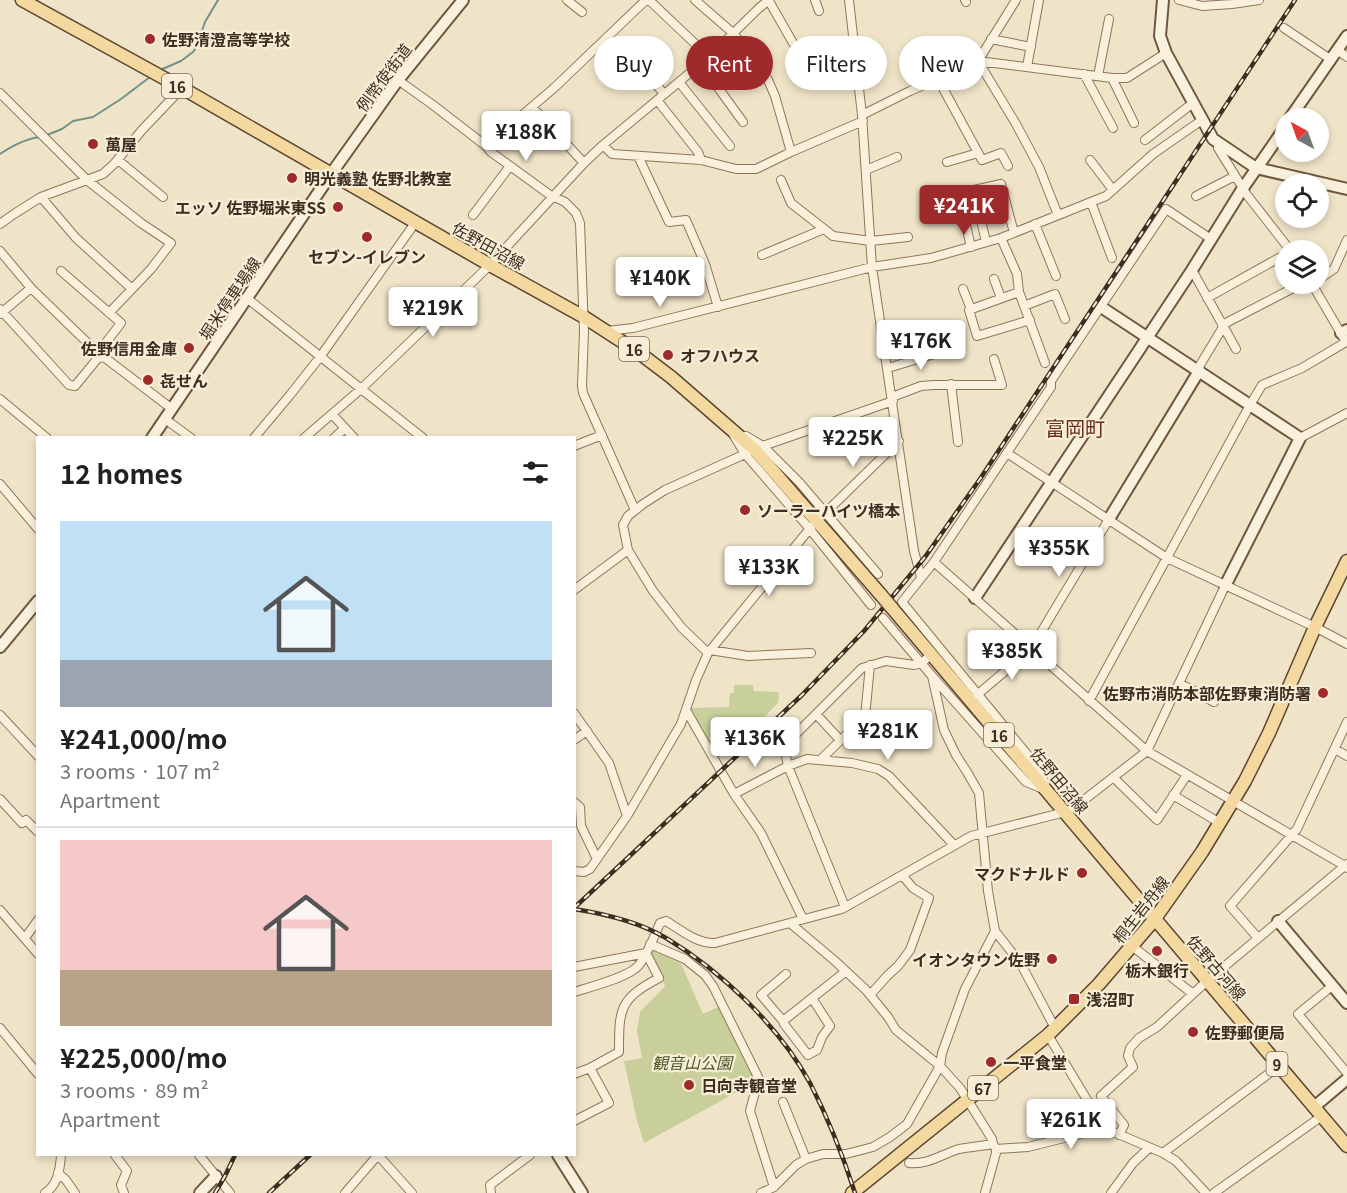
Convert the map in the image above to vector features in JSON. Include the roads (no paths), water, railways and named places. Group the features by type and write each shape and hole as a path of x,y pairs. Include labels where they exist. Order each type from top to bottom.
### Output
{"main road":[{"name":"佐野田沼線","path":"22,0 584,316 671,377 754,450 880,595 887,613 1047,791 1154,920"},
{"name":"桐生岩舟線","path":"852,1193 1051,1031 1099,984 1154,920 1187,874 1233,802 1269,733 1315,627 1347,561"},
{"name":"佐野古河線","path":"1154,920 1347,1146"}],"street":[{"name":"例幣使街道","path":"331,174 398,80 463,0"},
{"path":"567,0 582,12"},
{"path":"486,146 554,88 648,0 687,36"},
{"path":"695,0 734,34 768,80 791,152"},
{"path":"734,34 769,0 789,36"},
{"path":"815,0 819,11"},
{"path":"849,0 853,36"},
{"path":"985,49 1016,0"},
{"path":"1028,67 1039,0"},
{"path":"1163,0 1160,36 1166,53 1209,135 1256,168 1347,189"},
{"path":"1179,0 1202,6 1259,0"},
{"path":"1098,76 1108,19"},
{"path":"1284,28 1334,55 1347,57"},
{"path":"1297,108 1347,36"},
{"path":"991,39 1031,47"},
{"path":"985,62 1127,78 1166,53"},
{"path":"985,73 1039,167 1058,215"},
{"path":"1084,74 1113,128"},
{"path":"306,436 361,389 490,265 584,163 686,76"},
{"path":"1112,78 1134,123"},
{"path":"398,80 510,166 550,195 565,202 576,213 580,223 584,316 583,393 635,510"},
{"path":"679,82 729,146"},
{"path":"0,224 40,197 103,174 182,88"},
{"path":"661,90 664,94"},
{"path":"720,90 743,122"},
{"path":"859,90 872,267 914,551 921,578"},
{"path":"603,145 612,154 701,160 736,169 756,169 917,90"},
{"path":"944,90 982,160 1001,153 1008,166"},
{"path":"0,93 87,180 141,223 171,243 151,269 109,313"},
{"path":"657,100 698,152 701,160"},
{"path":"1145,140 1193,103"},
{"path":"532,106 584,163"},
{"path":"606,331 633,328 872,267 931,258 1001,238 1106,196 1153,154 1202,120"},
{"path":"975,598 1275,141"},
{"path":"1219,143 1218,148 1235,176 1282,240"},
{"path":"947,162 978,153"},
{"path":"638,156 669,222 686,220 705,264 718,307"},
{"path":"866,170 897,157"},
{"path":"118,160 163,197"},
{"path":"1090,160 1113,190"},
{"path":"473,215 510,166"},
{"name":"堀米停車場線","path":"153,436 331,174"},
{"path":"1196,196 1235,176"},
{"path":"781,180 791,203 833,236 871,241 908,237"},
{"path":"986,242 974,190 1001,184 1014,233"},
{"path":"958,191 971,247"},
{"path":"40,197 76,238 130,287 134,288"},
{"path":"1091,202 1112,258"},
{"path":"1047,791 1040,770 938,649 902,602 934,562 1166,209 1211,239"},
{"path":"256,436 320,357 415,223"},
{"path":"1035,224 1056,276"},
{"path":"762,255 824,229"},
{"path":"1001,238 1017,274 1019,292 1045,363"},
{"path":"1329,272 1334,269 1347,240"},
{"path":"0,251 31,288 98,355 104,357 172,409"},
{"path":"1207,298 1275,260"},
{"path":"1191,270 1236,349"},
{"path":"31,288 1,312 69,385 75,386 121,323 61,271"},
{"path":"994,279 1002,298"},
{"path":"963,289 971,309 969,310 977,336 1030,320"},
{"path":"971,309 1019,292"},
{"path":"1024,306 1055,294 1065,319"},
{"path":"977,694 1031,649 1199,371 1200,365 1223,326 1282,294"},
{"path":"1089,701 1262,385 1302,368 1345,337 1318,294"},
{"path":"248,299 420,436"},
{"path":"1101,307 1300,438"},
{"path":"888,368 947,350"},
{"path":"811,653 748,656 709,652 682,628 653,591 628,550 623,525 628,516 665,490 754,450 921,386 1002,385 994,360"},
{"path":"951,384 958,442"},
{"path":"0,399 45,436"},
{"path":"576,991 630,973 638,966 646,953 660,923 666,921 706,944 803,920 845,907 971,836 1065,812 1075,807 1146,751 1225,586 1300,438 1347,413"},
{"path":"332,414 352,436"},
{"path":"165,419 188,436"},
{"path":"336,436 345,428"},
{"path":"576,445 602,435"},
{"path":"824,514 899,441"},
{"path":"754,450 799,482 824,514 878,574"},
{"path":"754,450 871,605"},
{"path":"1007,453 1167,558 1347,644"},
{"path":"0,484 36,527"},
{"path":"576,871 584,872 590,868 627,816 681,724 696,680 709,652 810,527"},
{"path":"576,589 628,550"},
{"path":"934,562 1146,751 1346,866 1207,981 1157,1027 1139,1038 1130,1048 1128,1056 1134,1067 1101,1096 1124,1125 1119,1135"},
{"path":"0,647 36,603"},
{"path":"887,613 932,675 1026,782 1047,791"},
{"path":"845,907 788,766 784,746 862,668 886,661 914,664 924,661"},
{"path":"820,760 865,717 870,665"},
{"path":"932,675 944,730 979,793 994,931 1023,968 1051,1031 1104,1128 1163,1153 1176,1161 1201,1192"},
{"path":"1179,683 1214,702"},
{"path":"686,710 734,794 761,833 803,920"},
{"path":"816,714 840,740"},
{"path":"0,715 36,754"},
{"path":"576,716 609,763 627,816"},
{"path":"1258,938 1230,906 1297,829 1347,722"},
{"path":"576,739 587,731"},
{"path":"1335,749 1347,756"},
{"path":"734,794 788,766 807,759 852,763 878,769 889,777 954,845"},
{"path":"1113,777 1157,820 1187,774"},
{"path":"1173,795 1220,823"},
{"path":"0,799 22,823 27,820 36,830"},
{"path":"576,804 580,807 581,826 597,859"},
{"path":"870,995 910,950 929,898 913,888 902,875"},
{"path":"0,910 36,952"},
{"path":"1278,921 1347,1003"},
{"path":"25,938 36,923"},
{"path":"790,923 835,961 870,995 896,1030 940,1066 960,1088 992,1139 994,1146 985,1193"},
{"path":"760,1193 774,1187 796,1165 806,1160 823,1154 846,1154 873,1147 896,1133 910,1120 940,1066 942,1053 965,988 994,931"},
{"path":"650,944 685,958 700,970 713,986 761,1083 755,1092 750,1111 774,1187"},
{"path":"1132,946 1192,994"},
{"path":"576,967 646,953"},
{"path":"576,1073 619,1052 621,1011 626,1002 641,987 659,978 646,953"},
{"path":"783,1021 845,972"},
{"path":"786,974 761,995 808,1055 817,1050 830,1026 812,998"},
{"path":"1332,986 1298,1014 1347,1073"},
{"path":"0,1028 36,1072"},
{"path":"1163,1153 1279,1066"},
{"path":"576,1119 609,1103 590,1068"},
{"path":"1214,1193 1318,1112 1347,1079"},
{"path":"783,1102 806,1160"},
{"path":"909,1163 928,1162 961,1149 994,1146 1028,1147 1104,1128"},
{"path":"1111,1193 1133,1162 1149,1148"},
{"path":"45,1193 54,1186 61,1156"},
{"path":"116,1156 127,1171 121,1185 124,1193"},
{"path":"199,1156 230,1193"},
{"path":"345,1193 377,1156"},
{"path":"379,1156 412,1193"},
{"path":"491,1193 490,1185 529,1156"},
{"path":"559,1156 582,1193"},
{"path":"58,1173 75,1193"},
{"path":"200,1193 216,1176"}],"waterway":[{"path":"160,70 181,61 193,52 205,22 218,0"},
{"path":"47,135 62,129 73,121 93,117 150,77"},
{"path":"0,154 20,143 41,137"}],"railway":[{"path":"576,906 802,695 864,631 925,557 980,479 1295,0"},
{"path":"576,909 622,919 656,932 687,951 728,983 747,1002 782,1041 810,1083 835,1137 855,1193"},
{"path":"215,1193 235,1156"},
{"path":"269,1193 309,1156"}],"place":[{"name":"佐野清澄高等学校","path":"150,39"},
{"name":"萬屋","path":"93,144"},
{"name":"明光義塾 佐野北教室","path":"292,178"},
{"name":"エッソ 佐野堀米東SS","path":"338,207"},
{"name":"セブン-イレブン","path":"367,237"},
{"name":"佐野信用金庫","path":"189,348"},
{"name":"オフハウス","path":"668,355"},
{"name":"㐂せん","path":"148,380"},
{"name":"ソーラーハイツ橋本","path":"745,510"},
{"name":"佐野市消防本部佐野東消防署","path":"1323,693"},
{"name":"マクドナルド","path":"1082,873"},
{"name":"栃木銀行","path":"1157,951"},
{"name":"イオンタウン佐野","path":"1052,959"},
{"name":"浅沼町","path":"1074,999"},
{"name":"佐野郵便局","path":"1193,1032"},
{"name":"一平食堂","path":"991,1062"},
{"name":"日向寺観音堂","path":"689,1085"}],"district":[{"name":"富岡町","path":"1075,427"}],"park label":[{"name":"観音山公園","path":"692,1062"}]}
